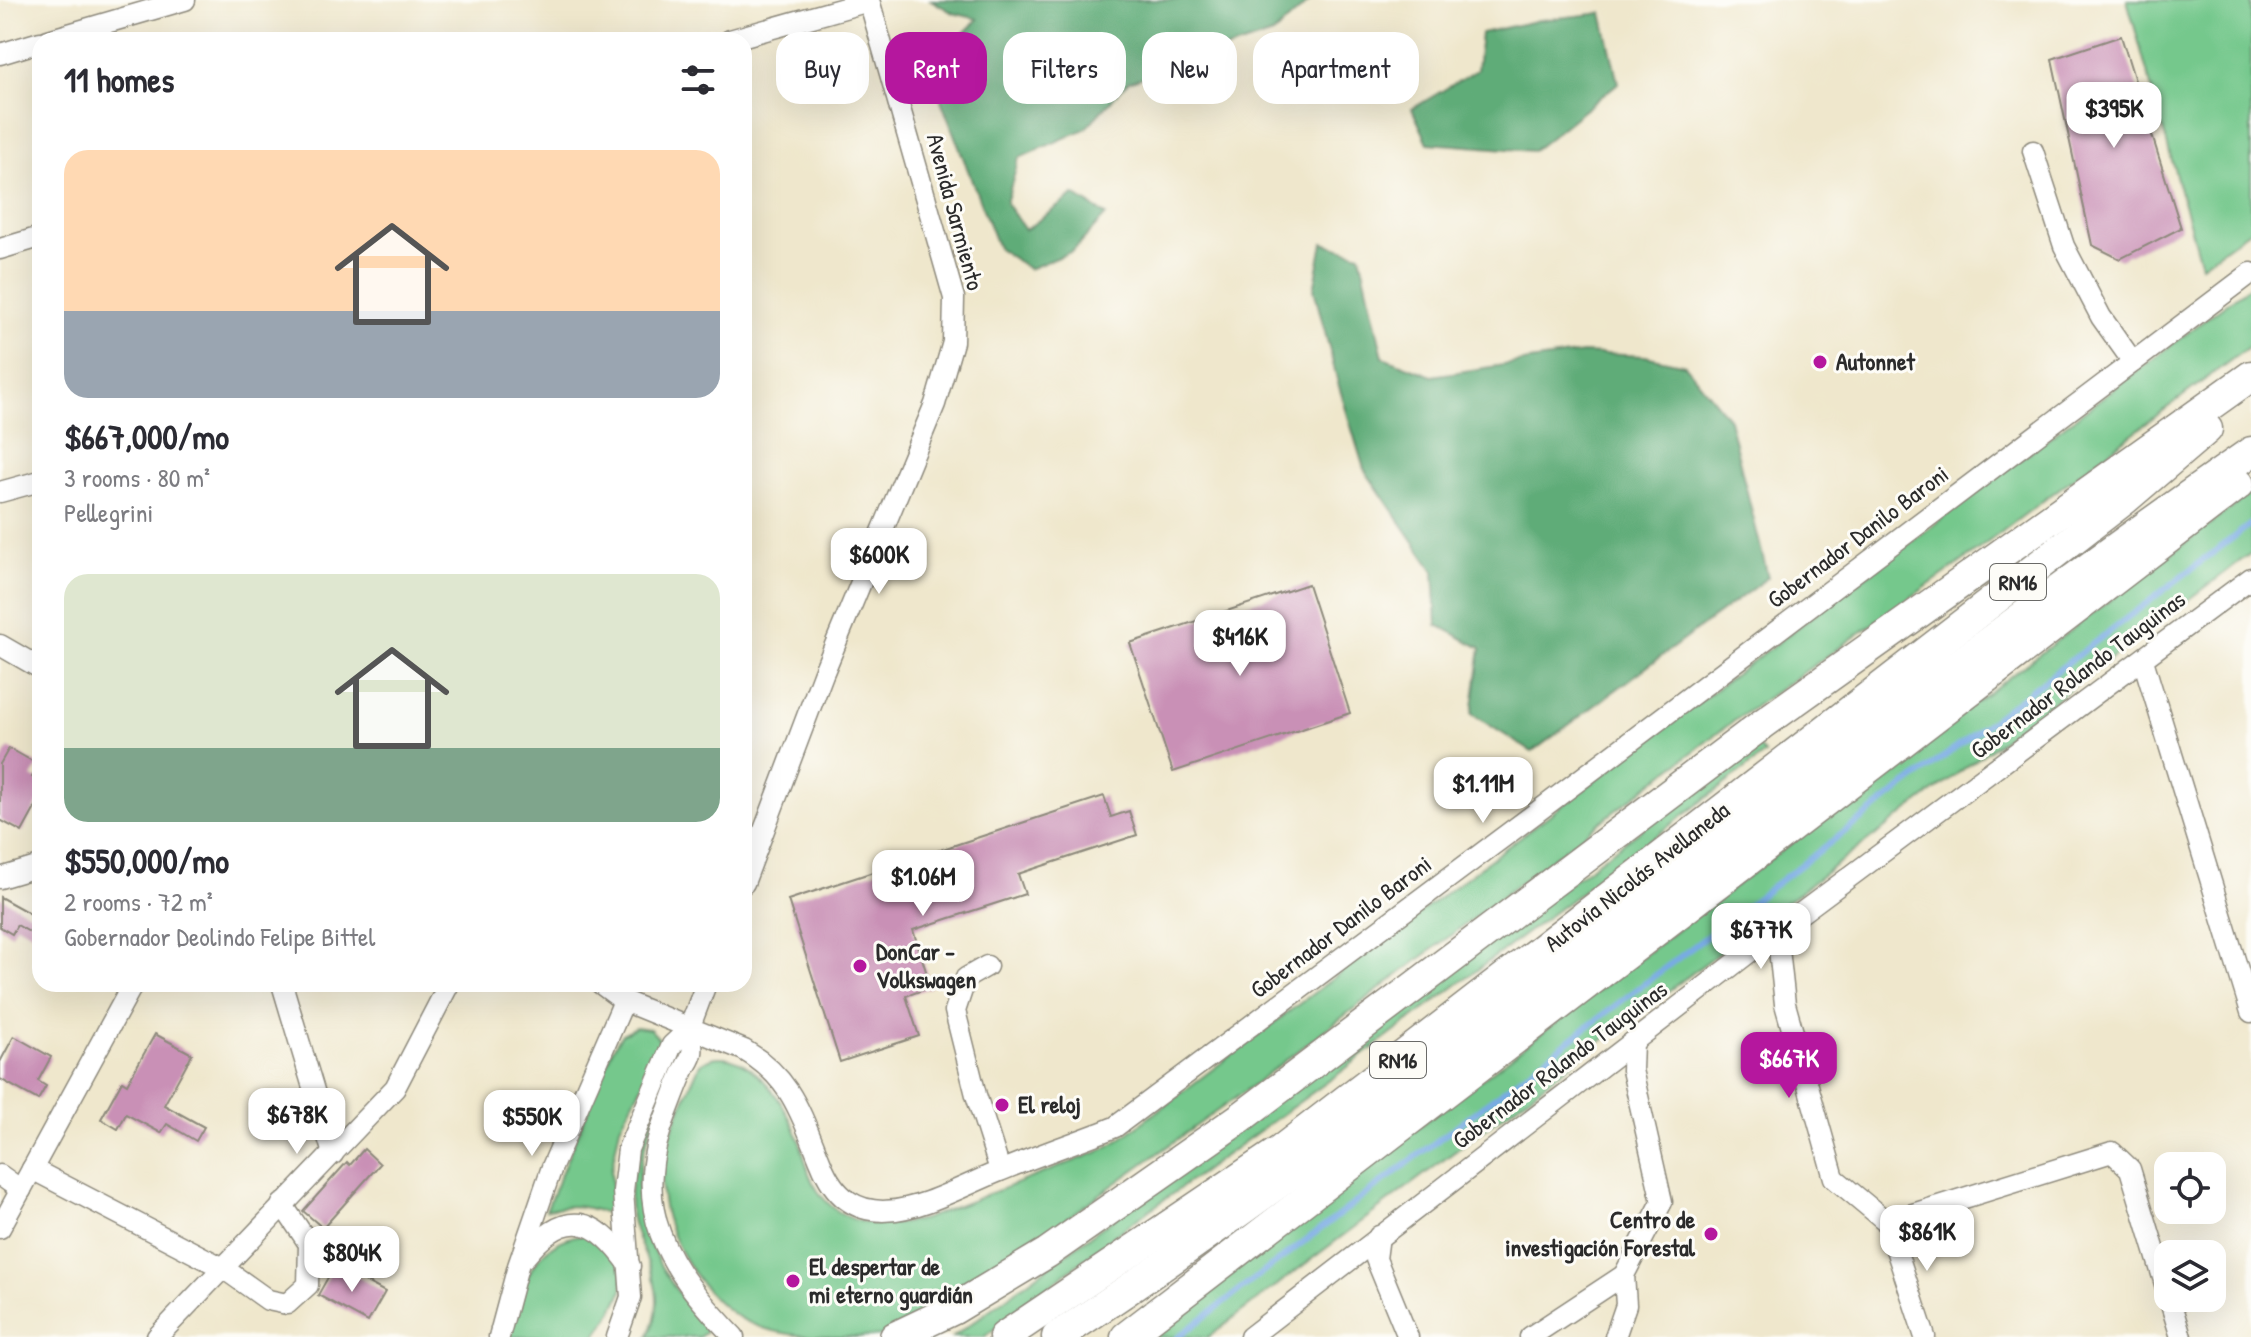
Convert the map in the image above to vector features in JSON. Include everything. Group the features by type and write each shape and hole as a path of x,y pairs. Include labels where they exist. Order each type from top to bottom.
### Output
{"highway":[{"path":"895,1337 954,1309 1047,1253 1240,1118 1764,723 2251,376"},
{"name":"Autovía Nicolás Avellaneda","path":"1004,1337 1280,1151 2125,499 2251,391"},
{"name":"Autovía Nicolás Avellaneda","path":"1057,1337 1314,1159 1794,790 2147,524 2251,452"},
{"path":"1126,1337 2251,474"}],"street":[{"path":"75,32 185,0"},
{"path":"752,34 869,1"},
{"name":"Avenida Sarmiento","path":"752,862 823,674 935,404 953,342 954,298 869,1"},
{"path":"0,54 32,44"},
{"path":"2033,151 2064,246 2101,317 2133,362"},
{"path":"0,249 32,239"},
{"name":"Gobernador Danilo Baroni","path":"612,992 624,1001 744,1050 761,1060 782,1080 798,1106 828,1180 837,1193 850,1203 871,1209 894,1211 914,1208 1000,1170 1047,1155 1115,1127 2251,273"},
{"path":"0,492 32,483"},
{"name":"Gobernador Rolando Tauguinas","path":"1250,1337 1777,931 2251,578"},
{"path":"0,645 32,663"},
{"path":"2143,660 2251,1012"},
{"path":"0,878 32,868"},
{"path":"1777,931 1785,1004 1834,1178 1887,1222 1925,1337"},
{"path":"987,966 966,978 955,1011 976,1095 1000,1170"},
{"path":"0,1228 129,992"},
{"path":"284,992 333,1154"},
{"path":"157,1337 395,1088 445,992"},
{"path":"617,1337 631,1297 623,1191 628,1149 672,1045 689,1029 703,992"},
{"path":"499,1337 518,1266 552,1167 624,1001"},
{"path":"689,1029 693,1052 659,1131 653,1160 650,1182 653,1206 660,1237 672,1261 689,1287 734,1337"},
{"path":"1530,1337 1624,1275 1662,1202 1632,1070 1633,1042"},
{"path":"1887,1222 2112,1152 2130,1169 2154,1247"},
{"path":"32,1169 223,1268 268,1300 287,1304 308,1285 309,1244 282,1204"},
{"path":"0,1175 21,1190"},
{"path":"518,1266 539,1240 554,1229 572,1223 591,1226 607,1237 630,1266"},
{"path":"1379,1236 1376,1259 1408,1337"},
{"path":"1615,1337 1626,1305 1624,1275"},
{"path":"2174,1312 2181,1337"}],"green space":[{"path":"931,0 1311,0 1275,32 1253,32 1253,41 1237,46 1237,32 1142,32 1142,77 1126,84 1126,32 1003,32 1003,104 1108,104 1085,129 1019,158 1006,203 1025,230 1074,195 1106,215 1073,251 1029,269 998,248 943,104 987,104 987,32 965,32 978,19 953,13"},
{"path":"2127,0 2251,0 2251,230 2201,265"},
{"path":"1602,13 1618,83 1533,151 1428,143 1412,109 1477,70 1481,33 1540,20"},
{"path":"1323,243 1360,254 1383,357 1432,376 1582,353 1645,356 1685,365 1729,419 1768,577 1532,752 1472,714 1481,648 1437,625 1434,571 1364,469 1314,289"},
{"path":"2251,285 2251,345 1960,563 1727,726 1245,1091 938,1310 882,1336 814,1336 770,1330 733,1314 716,1300 686,1261 667,1219 662,1175 668,1142 700,1064 714,1058 729,1058 759,1076 776,1095 789,1117 818,1191 840,1212 866,1223 895,1224 924,1219 1098,1152 1119,1140"},
{"path":"2251,493 2251,553 1208,1337 1143,1337"},
{"path":"1756,745 1765,754 1341,1072 1115,1235 984,1337 953,1337"},
{"path":"636,1027 650,1029 661,1041 661,1049 620,1127 611,1171 614,1217 580,1207 546,1210 612,1050 622,1034"},
{"path":"673,1068 644,1150 639,1197 652,1249 672,1285 706,1327 705,1333 699,1337 648,1337 657,1299 654,1281 631,1215 630,1196 639,1146"},
{"path":"583,1234 599,1241 612,1252 623,1277 619,1298 599,1332 595,1337 509,1337 524,1286 538,1259 549,1248"}],"building":[{"path":"2121,36 2181,228 2120,259 2092,245 2052,59"},
{"path":"1308,584 1350,713 1173,772 1130,643"},
{"path":"9,748 32,761 32,814 22,832 0,820 0,764"},
{"path":"1104,796 1111,817 1129,811 1137,835 1018,874 1025,894 913,930 931,987 906,996 919,1036 840,1062 788,900"},
{"path":"0,897 32,915 32,933 17,925 12,934 0,927"},
{"path":"155,1034 192,1054 164,1105 204,1127 196,1141 167,1124 161,1133 126,1114 118,1129 101,1119 122,1081 127,1084"},
{"path":"14,1036 51,1057 38,1081 46,1086 38,1100 0,1079 0,1062"},
{"path":"364,1149 380,1164 323,1228 303,1211 347,1162 350,1165"},
{"path":"335,1265 385,1292 368,1322 318,1295"}],"waterway":[{"path":"1178,1337 2251,524"}],"place":[{"name":"Autonnet","path":"1820,362"},
{"name":"DonCar - Volkswagen","path":"860,966"},
{"name":"El reloj","path":"1002,1105"},
{"name":"Centro de investigación Forestal","path":"1711,1234"},
{"name":"El despertar de mi eterno guardián","path":"793,1281"}]}
